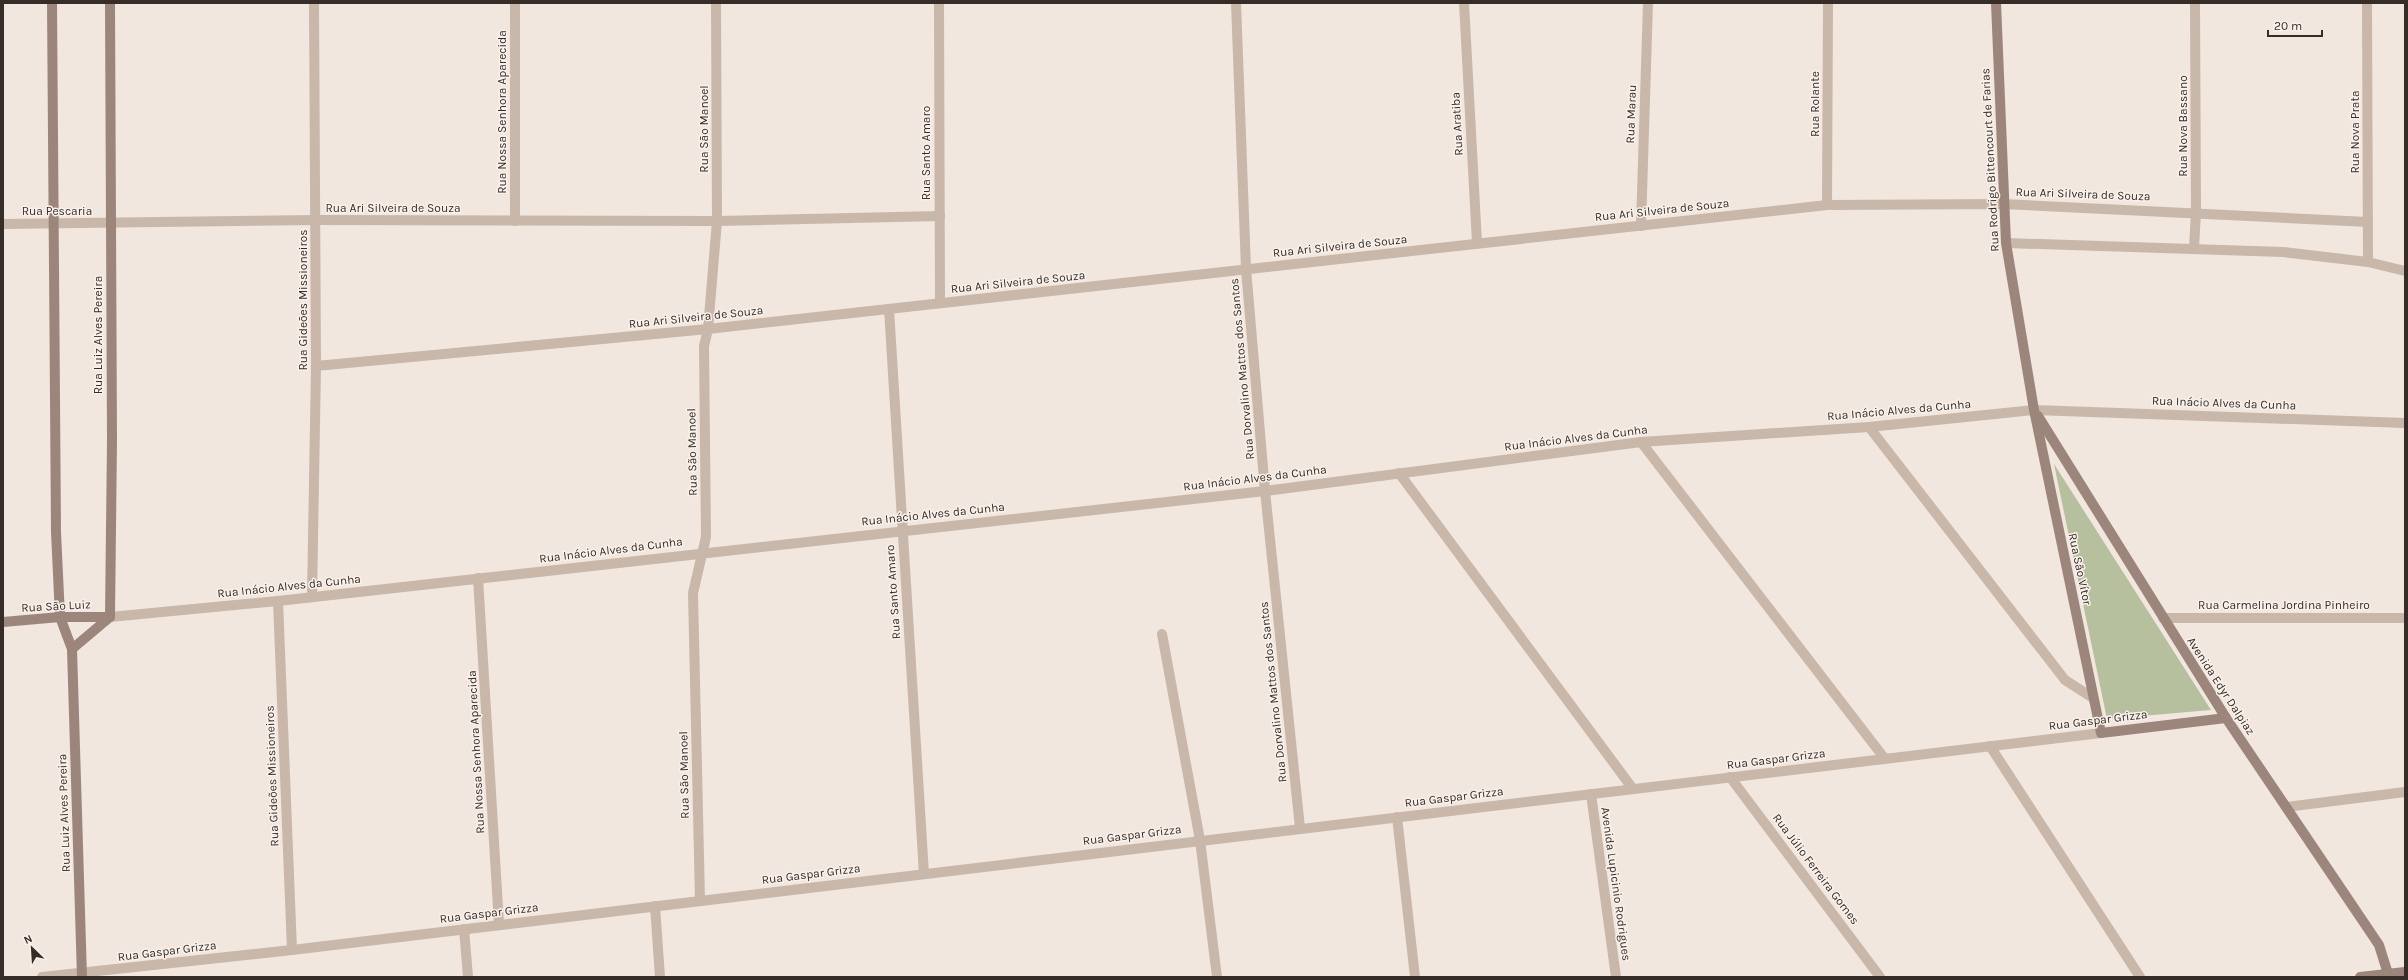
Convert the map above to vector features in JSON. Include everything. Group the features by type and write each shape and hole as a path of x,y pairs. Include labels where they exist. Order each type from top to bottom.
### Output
{"street":[{"name":"Rua Luiz Alves Pereira","path":"52,3 52,224 56,532 60,617 72,649 82,975"},
{"name":"Rua Luiz Alves Pereira","path":"110,3 112,440 110,617"},
{"name":"Rua Gideões Missioneiros","path":"312,597 316,366 314,3"},
{"name":"Rua Nossa Senhora Aparecida","path":"515,3 515,221"},
{"name":"Rua São Manoel","path":"700,900 693,593 701,552 706,537 704,346 708,329 717,221 716,3"},
{"name":"Rua Santo Amaro","path":"939,3 940,303"},
{"name":"Rua Dorvalino Mattos dos Santos","path":"1236,3 1246,269 1265,491 1300,828"},
{"name":"Rua Aratiba","path":"1464,3 1477,243"},
{"name":"Rua Marau","path":"1641,226 1648,3"},
{"name":"Rua Rolante","path":"1827,204 1828,3"},
{"name":"Rua Rodrigo Bittencourt de Farias","path":"1996,3 2003,204 2006,243 2034,410"},
{"name":"Rua Nova Bassano","path":"2194,248 2196,212 2195,3"},
{"name":"Rua Nova Prata","path":"2366,3 2368,262"},
{"name":"Rua Ari Silveira de Souza","path":"316,366 708,329 1641,226 1827,204 2003,204 2196,212 2368,222"},
{"name":"Rua Ari Silveira de Souza","path":"110,223 316,220 717,221 940,216"},
{"name":"Rua Pescaria","path":"3,224 110,223"},
{"path":"2006,243 2283,252 2368,262 2405,271"},
{"name":"Rua Santo Amaro","path":"889,309 924,874"},
{"name":"Rua Inácio Alves da Cunha","path":"110,617 312,597 701,552 1265,491 1641,442 1869,427 2034,410 2405,423"},
{"name":"Avenida Edyr Dalpiaz","path":"2034,410 2226,718 2379,945 2388,975"},
{"name":"Rua São Vítor","path":"2034,410 2101,733"},
{"path":"1869,427 2065,680 2093,698"},
{"path":"1641,442 1885,758"},
{"path":"1399,473 1633,789"},
{"name":"Rua Nossa Senhora Aparecida","path":"478,578 500,924"},
{"name":"Rua Gideões Missioneiros","path":"278,600 292,950"},
{"name":"Rua São Luiz","path":"3,622 60,617 110,617"},
{"path":"72,649 110,617"},
{"name":"Rua Carmelina Jordina Pinheiro","path":"2163,618 2405,618"},
{"path":"1162,634 1200,840 1217,977"},
{"name":"Rua Gaspar Grizza","path":"42,977 82,975 2226,718"},
{"path":"1990,746 2140,977"},
{"name":"Rua Júlio Ferreira Gomes","path":"1730,777 1880,977"},
{"path":"2286,807 2405,792"},
{"name":"Avenida Lupicinio Rodrigues","path":"1591,794 1616,977"},
{"path":"1397,817 1415,977"},
{"path":"655,906 660,977"},
{"path":"464,929 468,977"},
{"path":"2360,977 2405,972"}],"green space":[{"path":"2054,464 2211,710 2107,719"}]}
